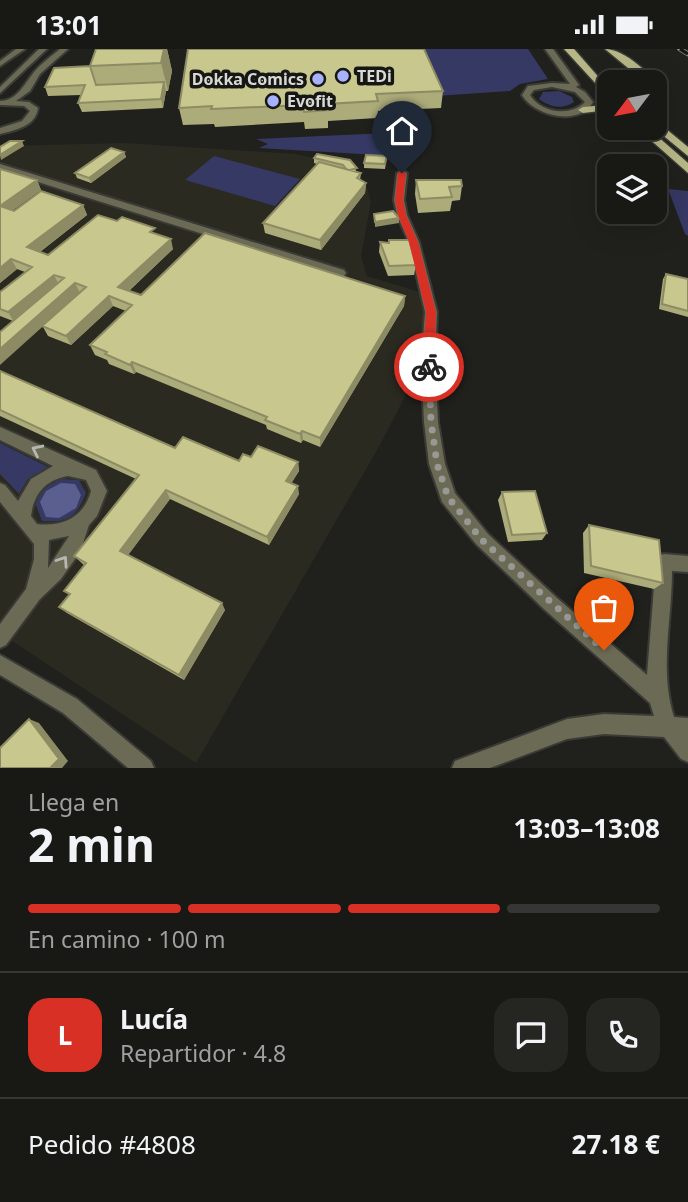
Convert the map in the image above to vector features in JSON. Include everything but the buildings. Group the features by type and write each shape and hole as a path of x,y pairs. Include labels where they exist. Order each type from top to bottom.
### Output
{"main road":[{"path":"569,49 597,81"},
{"path":"610,49 636,70"},
{"path":"583,110 597,109"},
{"path":"667,134 688,153"},
{"path":"655,140 688,169"}],"street":[{"path":"0,64 21,49"},
{"path":"8,71 37,49"},
{"path":"0,91 43,49"},
{"path":"3,103 27,89 37,73 64,49"},
{"path":"549,49 575,85 537,86 527,91 526,99 534,106 554,113 583,110 589,102 587,98 569,87"},
{"path":"0,131 30,120 35,110 27,89"},
{"path":"3,103 32,106"},
{"path":"0,167 340,273"},
{"path":"402,173 399,200 402,215 417,252 431,312 428,363 431,422 437,464 448,497 482,540 658,697"},
{"path":"0,433 91,475 99,491 97,502 82,521 74,546 0,639"},
{"path":"23,516 23,505 36,483 60,470 72,468"},
{"path":"0,489 42,542 42,559 34,593"},
{"path":"35,531 58,533 82,521"},
{"path":"688,564 664,562 664,589 655,665 658,697 667,725 688,752"},
{"path":"0,664 70,706 144,768"},
{"path":"462,768 567,729 604,724 667,725 688,729"}],"shaded area":[{"path":"415,49 528,49 548,79 520,84 510,91 436,96"},
{"path":"559,91 572,97 574,102 556,106 539,99 543,92"},
{"path":"387,133 395,156 259,148 268,144 256,139"},
{"path":"126,143 295,154 350,165 366,184 371,202 361,256 367,276 420,292 426,317 410,387 380,445 196,763 0,633 0,146"},
{"path":"214,156 300,179 275,206 185,180"},
{"path":"668,189 688,191 688,236 685,234"},
{"path":"0,443 48,467 28,479 19,494 0,474"},
{"path":"61,479 79,480 86,493 83,501 70,517 58,521 42,521 35,503 42,489"},
{"path":"61,483 75,484 81,495 76,508 59,518 46,517 40,502 46,491"}],"railway":[{"path":"680,49 688,54"}],"way so far":[{"path":"429,367 431,422 437,464 448,497 482,540 604,650"}],"place":[{"name":"TEDi","path":"343,76"},
{"name":"Dokka Comics","path":"318,79"},
{"name":"Evofit","path":"273,101"}],"route":[{"path":"402,173 399,200 402,215 414,242 431,312 429,367"}]}
